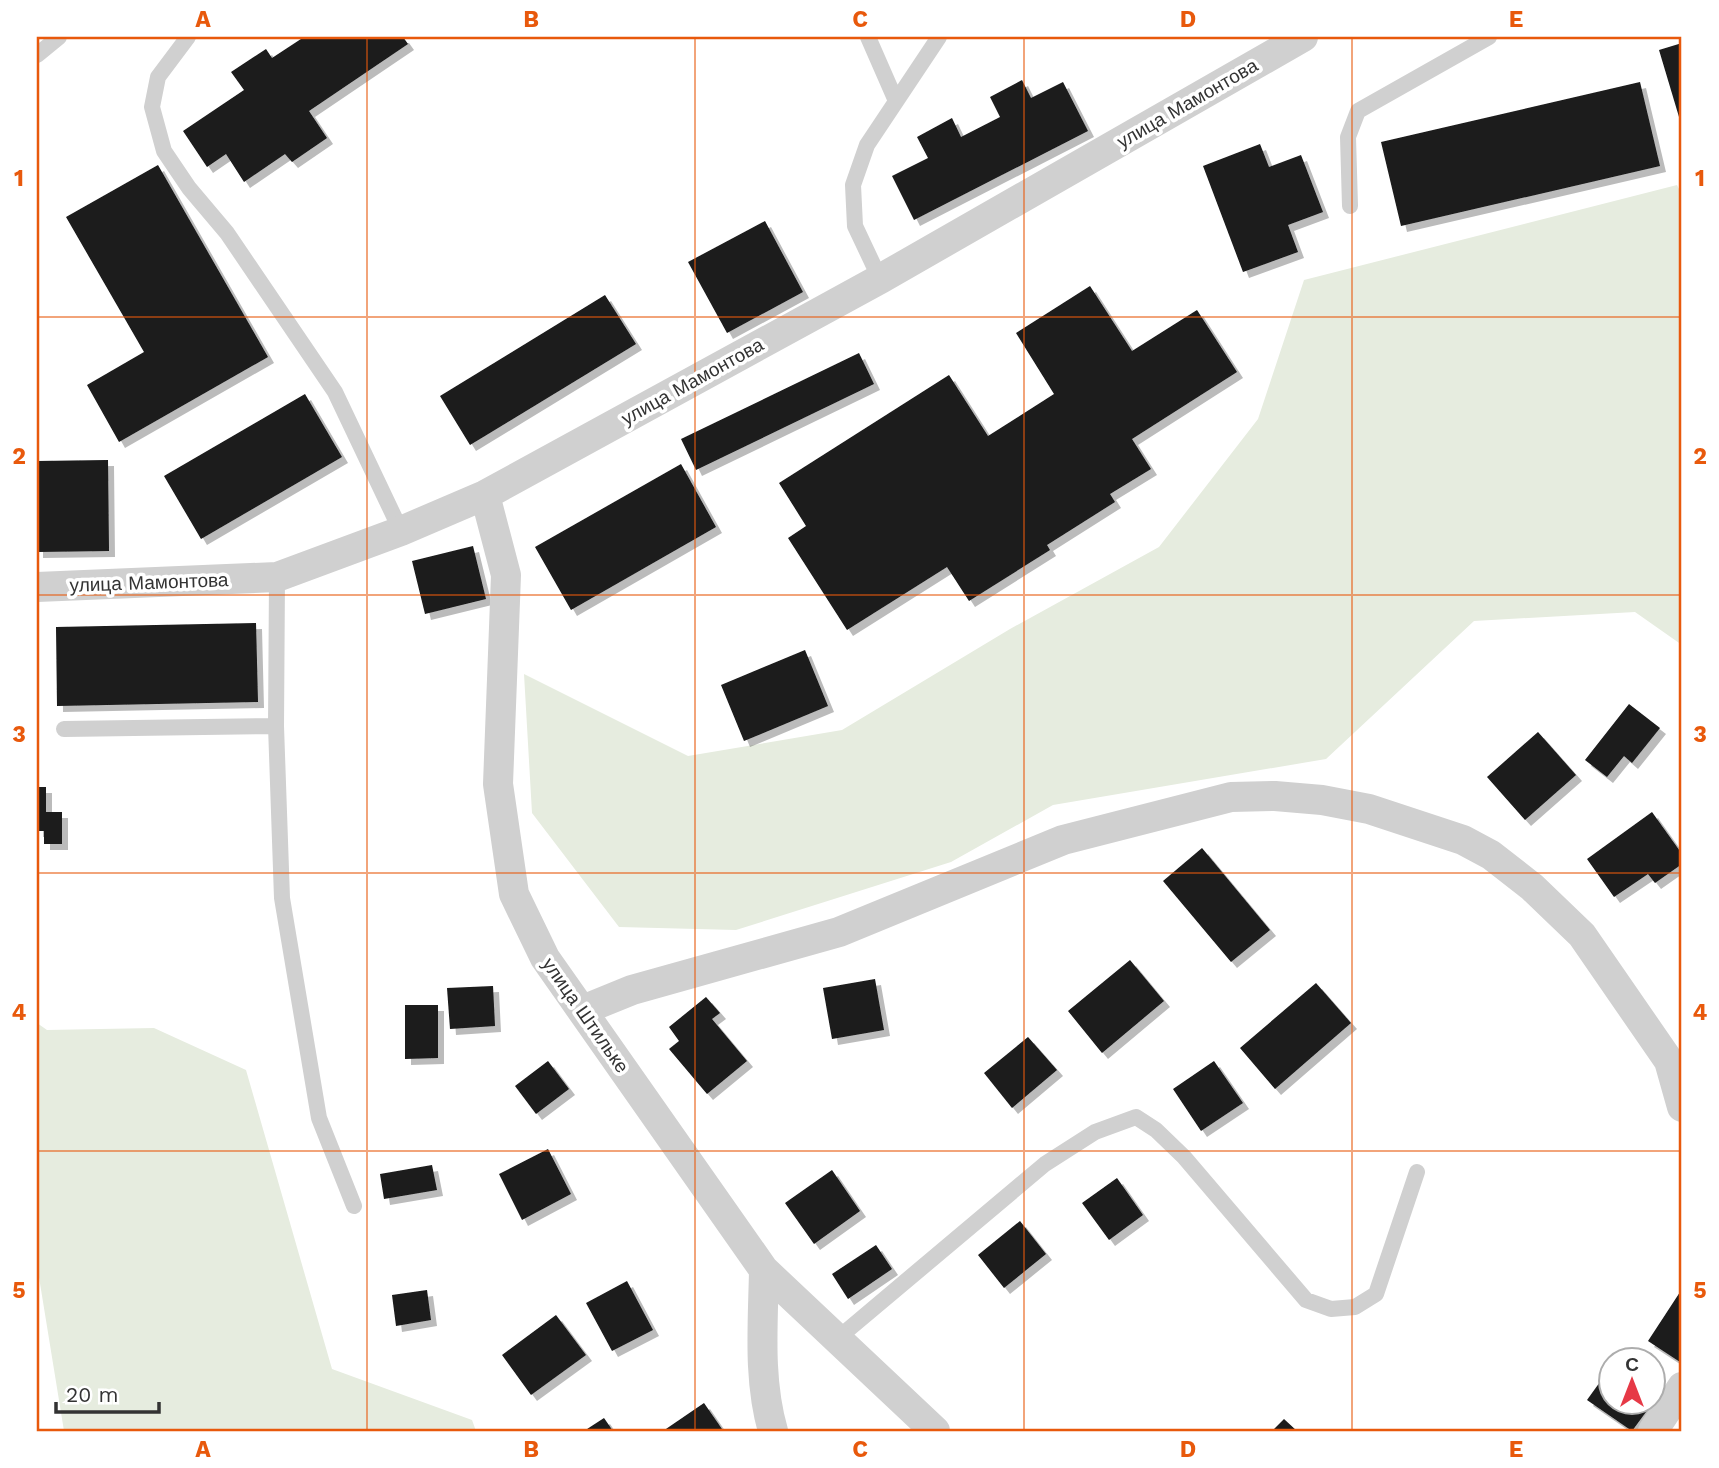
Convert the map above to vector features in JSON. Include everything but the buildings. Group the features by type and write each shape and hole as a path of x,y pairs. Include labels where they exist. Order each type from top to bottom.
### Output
{"street":[{"name":"улица Мамонтова","path":"37,587 277,577 401,531 485,495 880,279 1303,37"},
{"name":"улица Штильке","path":"485,495 506,575 498,784 514,894 545,958 764,1270 935,1431"},
{"path":"583,1010 632,990 839,932 1063,840 1231,797 1275,796 1322,800 1370,809 1463,840 1491,855 1532,887 1582,935 1646,1026 1669,1061 1682,1107"},
{"path":"764,1270 762,1362 773,1431"},
{"path":"1653,1431 1682,1387"}],"lane":[{"path":"37,55 59,37"},
{"path":"188,37 158,77 152,107 164,151 189,188 227,233 335,392 401,531"},
{"path":"868,37 896,101"},
{"path":"880,279 855,226 853,185 867,145 939,37"},
{"path":"1350,206 1348,137 1358,111 1489,37"},
{"path":"277,577 276,726 282,898 319,1118 354,1206"},
{"path":"64,729 276,726"},
{"path":"837,1339 1045,1164 1095,1132 1136,1117 1156,1130 1184,1157 1306,1300 1331,1310 1355,1307 1376,1294 1417,1172"}],"shaded area":[{"path":"1677,185 1682,195 1682,645 1635,612 1474,621 1326,759 1053,805 951,862 736,930 619,927 532,813 524,674 688,756 842,730 1010,629 1159,547 1258,419 1304,280"},
{"path":"37,1023 47,1030 154,1028 246,1070 332,1369 472,1420 476,1431 64,1431 37,1265"}]}
